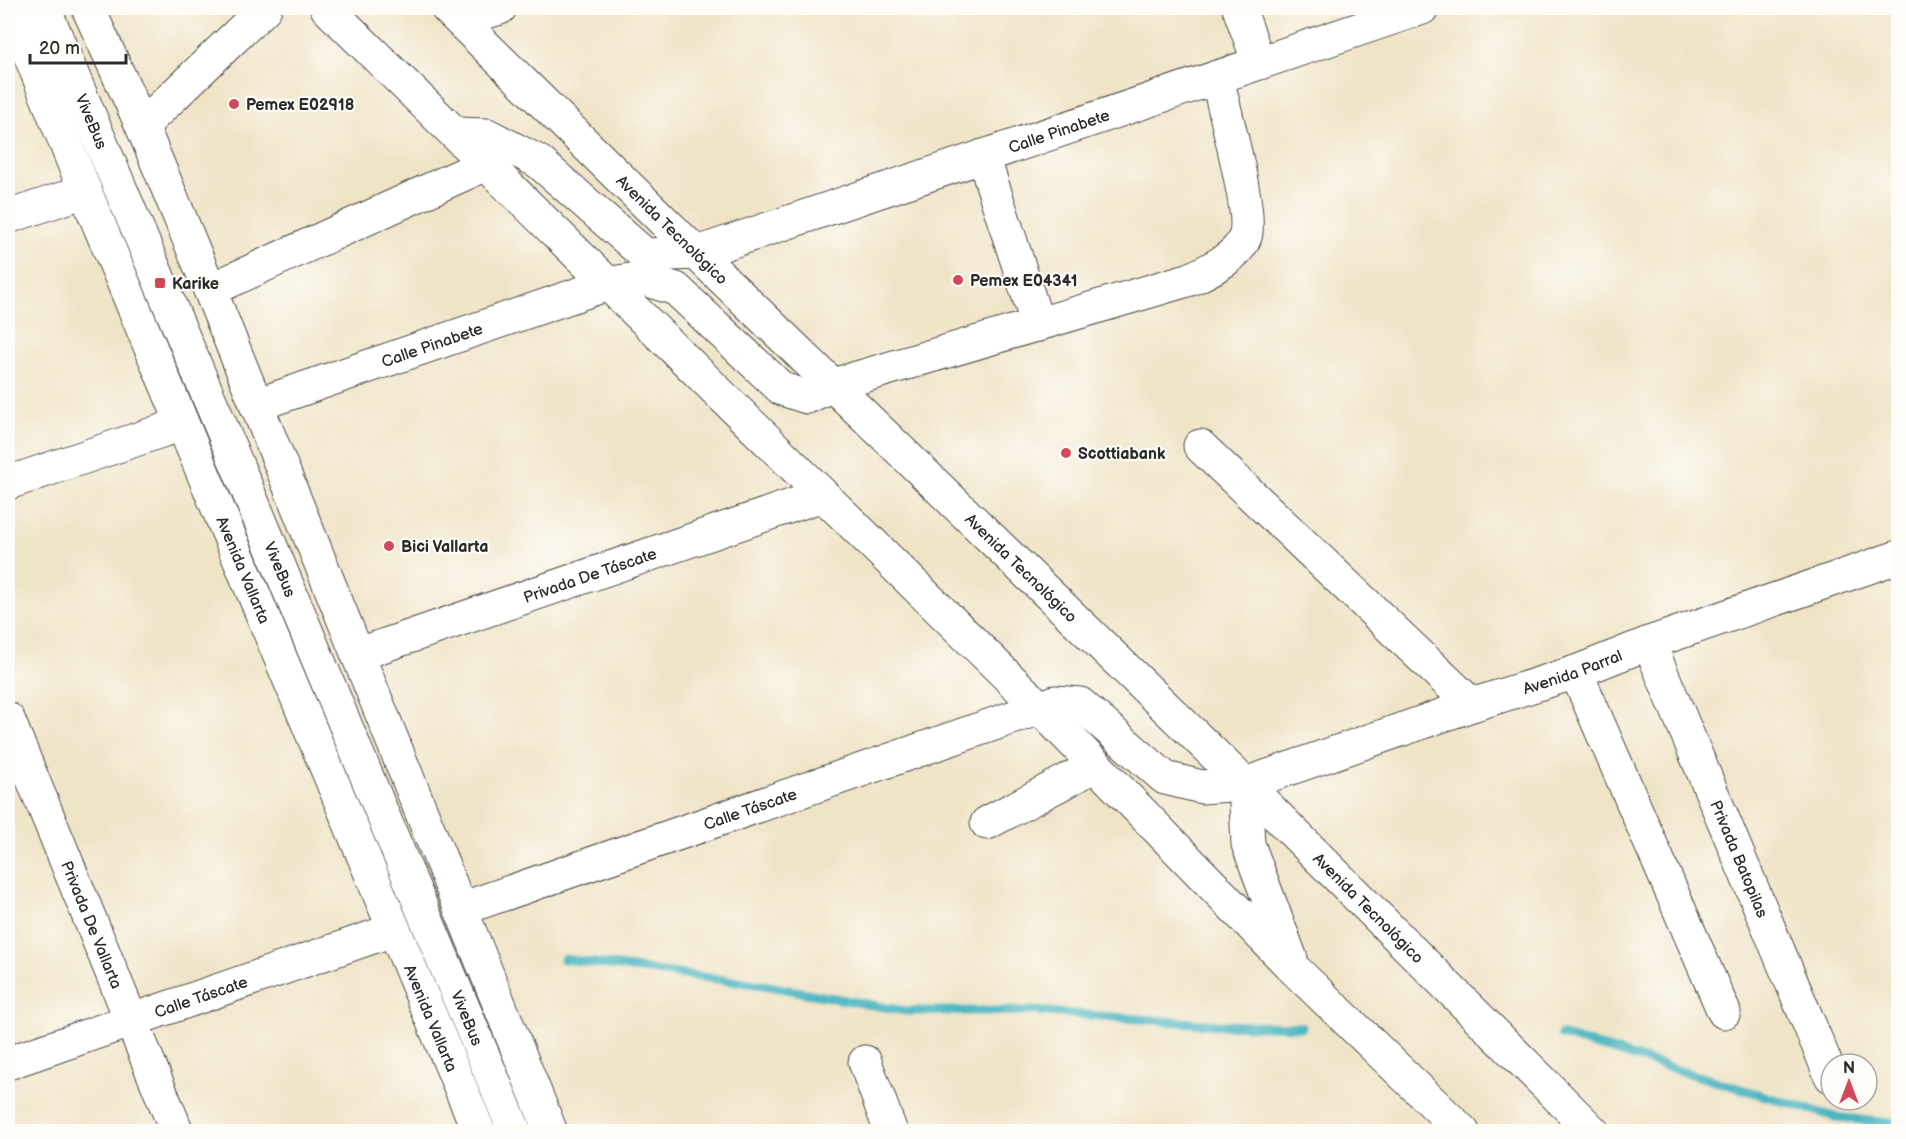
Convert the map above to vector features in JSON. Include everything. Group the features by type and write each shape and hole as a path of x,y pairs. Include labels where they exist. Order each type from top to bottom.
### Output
{"main road":[{"name":"Avenida Vallarta","path":"11,8 16,42 85,191 479,1131"},
{"name":"ViveBus","path":"44,8 514,1131"},
{"path":"88,8 142,126 210,290 551,1131"},
{"path":"142,126 265,8"},
{"path":"327,8 1040,708 1295,970 1463,1131"},
{"path":"454,14 500,8"},
{"path":"1239,8 1259,63"},
{"name":"Calle Pinabete","path":"456,134 487,135 539,162 645,255 697,253 1422,8"},
{"name":"Avenida Tecnológico","path":"454,14 1245,784 1593,1131"},
{"name":"Calle Pinabete","path":"256,405 608,284 641,278 676,289 782,389 807,397 833,385 1191,279 1213,268 1237,248 1245,237 1244,198 1216,77"},
{"path":"983,156 1038,325"},
{"path":"210,290 486,164"},
{"path":"8,217 85,191"},
{"path":"8,483 182,424"},
{"path":"1200,446 1472,705"},
{"name":"Privada De Táscate","path":"359,654 823,495"},
{"name":"Avenida Parral","path":"1245,784 1472,705 1576,672 1649,643 1899,557"},
{"name":"Privada Batopilas","path":"1649,643 1821,1052"},
{"path":"1576,672 1724,1012"},
{"name":"Calle Táscate","path":"461,909 1055,702 1080,704 1165,778 1202,787 1245,784"},
{"name":"Privada De Vallarta","path":"8,719 177,1131"},
{"path":"987,823 1096,765"},
{"path":"1245,784 1248,844 1295,970"},
{"name":"Calle Táscate","path":"8,1063 393,930"},
{"path":"865,1062 891,1131"}],"waterway":[{"path":"564,959 763,985 905,1011 1035,1011 1217,1025 1302,1027"},
{"path":"1561,1035 1835,1117 1898,1124"}],"place":[{"name":"Pemex E02918","path":"234,104"},
{"name":"Pemex E04341","path":"958,280"},
{"name":"Karike","path":"160,283"},
{"name":"Scottiabank","path":"1066,453"},
{"name":"Bici Vallarta","path":"389,546"}]}
